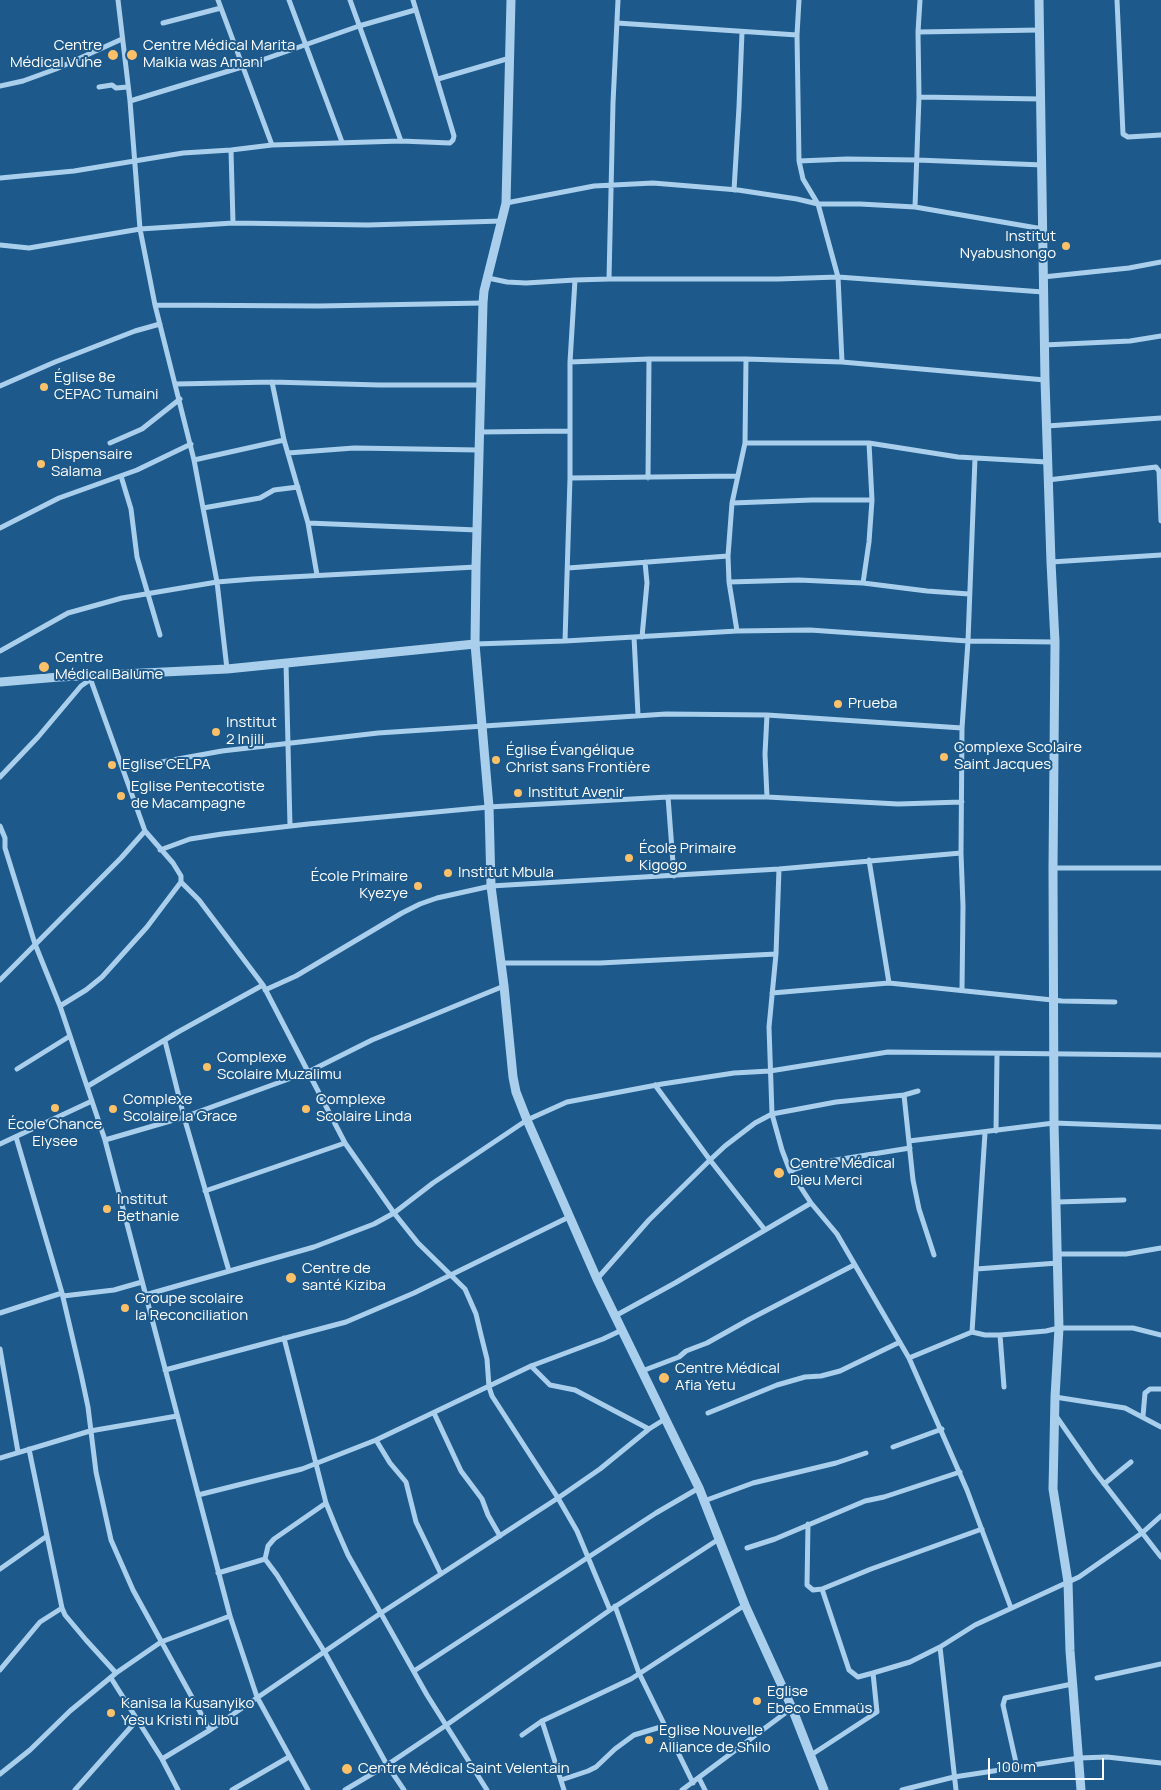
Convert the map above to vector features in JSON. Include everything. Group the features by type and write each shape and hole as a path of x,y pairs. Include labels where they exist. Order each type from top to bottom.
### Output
{"street":[{"path":"118,0 136,160 140,229 155,305 194,460 217,582 227,668"},
{"path":"218,0 272,144"},
{"path":"289,0 342,142"},
{"path":"350,0 401,141"},
{"path":"0,178 74,171 182,153 231,150 272,144 401,141 450,143 454,136 413,0"},
{"path":"512,0 506,203 483,304 475,644 483,725 491,886 513,1077 516,1092 527,1120 597,1279 699,1488 745,1605 792,1708 824,1790"},
{"path":"609,279 618,0"},
{"path":"799,0 797,36 799,161 803,179 818,204 838,277 842,362"},
{"path":"914,207 919,98 918,32 920,0"},
{"path":"1039,0 1043,165 1044,345 1050,562 1055,642 1052,868 1054,1123 1059,1328 1054,1414 1054,1489 1068,1582 1072,1684 1081,1790"},
{"path":"1117,0 1123,134 1128,138 1161,135"},
{"path":"163,23 221,8"},
{"path":"130,101 242,67 359,26 415,10"},
{"path":"617,23 797,36"},
{"path":"918,32 1040,30"},
{"path":"734,190 740,107 742,32"},
{"path":"0,86 22,81 56,69 122,39"},
{"path":"438,79 511,58"},
{"path":"99,87 112,85 116,88 128,87"},
{"path":"919,98 1041,99"},
{"path":"231,150 233,223"},
{"path":"799,161 847,159 917,160 1043,165"},
{"path":"506,203 566,190 611,184 653,183 734,190 818,204 914,207 1043,229"},
{"path":"0,245 29,248 140,229 233,223 368,225 503,221"},
{"path":"1043,277 1129,268 1161,262"},
{"path":"488,278 506,282 526,283 609,279 838,277 1043,292"},
{"path":"565,641 570,478 570,362 574,280"},
{"path":"155,305 483,304"},
{"path":"0,386 126,334 160,324"},
{"path":"1044,345 1130,341 1161,336"},
{"path":"570,362 649,359 746,359 842,362 1045,380"},
{"path":"648,478 649,359"},
{"path":"737,632 729,582 728,556 732,503 744,443 746,359"},
{"path":"176,384 272,382 480,385"},
{"path":"272,382 284,440 308,524 317,575"},
{"path":"110,443 142,429 180,399"},
{"path":"1047,426 1161,418"},
{"path":"480,432 569,431"},
{"path":"194,460 284,440"},
{"path":"744,443 869,443 975,458 1047,462"},
{"path":"863,583 869,542 872,500 869,443"},
{"path":"0,528 59,498 156,462 190,444"},
{"path":"288,453 354,448 480,450"},
{"path":"962,990 964,906 962,728 968,641 975,458"},
{"path":"1048,480 1156,467 1159,470 1161,521"},
{"path":"121,476 131,509 137,557 160,636"},
{"path":"570,478 737,476"},
{"path":"203,508 260,498 274,490 298,487"},
{"path":"732,503 872,500"},
{"path":"308,524 477,530"},
{"path":"1050,562 1161,555"},
{"path":"568,568 728,556"},
{"path":"642,637 647,583 645,562"},
{"path":"0,651 68,613 122,598 217,582 476,567"},
{"path":"729,582 799,580 863,583 969,594"},
{"path":"0,682 227,668 475,644 737,632 834,631 968,641 1055,642"},
{"path":"634,637 638,716"},
{"path":"286,662 290,826"},
{"path":"60,1006 86,990 102,977 147,927 182,882 182,876 146,830 90,677"},
{"path":"0,777 90,677"},
{"path":"123,769 206,753 288,742 483,725 666,714 766,715 962,728"},
{"path":"766,715 767,797"},
{"path":"160,850 190,839 290,826 488,807 668,797 767,797 898,804 962,802"},
{"path":"668,797 674,876"},
{"path":"0,826 4,832 2,850 35,944 60,1006 105,1140 230,1616 258,1697 308,1790"},
{"path":"0,980 146,830"},
{"path":"88,1086 164,1040 264,987 311,968 402,913 438,898 491,886 779,869 962,852"},
{"path":"869,860 889,983"},
{"path":"1052,868 1161,868"},
{"path":"779,869 776,954 769,1027 772,1114 790,1171 810,1203 837,1234 909,1358 960,1472 1012,1608"},
{"path":"182,882 199,900 264,987 345,1143 394,1213 418,1243 465,1289 476,1314 487,1359 489,1387 492,1396 558,1498 577,1531 587,1559 610,1610"},
{"path":"501,963 600,963 776,954"},
{"path":"772,993 889,983 1053,1000 1115,1002"},
{"path":"105,1140 184,1117 308,1072 372,1040 504,986"},
{"path":"17,1069 70,1036"},
{"path":"164,1040 205,1192 229,1272"},
{"path":"145,1295 314,1247 349,1234 394,1213 433,1183 527,1120 567,1102 655,1085 734,1073 770,1071 888,1052 1161,1055"},
{"path":"996,1131 997,1054"},
{"path":"655,1085 710,1160 765,1230"},
{"path":"597,1279 649,1220 725,1146 755,1123 772,1114 836,1102 904,1095 918,1091"},
{"path":"904,1095 916,1193 934,1255"},
{"path":"0,1144 92,1101"},
{"path":"909,1141 1054,1123 1161,1127"},
{"path":"972,1332 985,1133"},
{"path":"16,1137 62,1295 81,1374 96,1472 111,1540 133,1590 210,1730"},
{"path":"205,1192 345,1143"},
{"path":"790,1171 811,1164 910,1148"},
{"path":"1057,1202 1124,1200"},
{"path":"615,1316 810,1203"},
{"path":"165,1370 346,1322 451,1276 569,1217"},
{"path":"976,1268 1126,1254 1161,1248"},
{"path":"642,1371 679,1357 707,1343 750,1318 854,1265"},
{"path":"0,1313 62,1295 114,1290 142,1282"},
{"path":"909,1358 972,1332 985,1335 1000,1335 1059,1328 1133,1328 1161,1334"},
{"path":"198,1494 293,1473 376,1440 531,1366 622,1330"},
{"path":"1000,1335 1004,1387"},
{"path":"284,1338 326,1503 348,1555 446,1726 487,1790"},
{"path":"708,1413 777,1385 805,1377 821,1376 840,1371 900,1342"},
{"path":"0,1348 18,1452"},
{"path":"531,1366 550,1384 575,1390 648,1429"},
{"path":"1143,1416 1145,1393 1150,1389 1161,1389"},
{"path":"1055,1397 1125,1408 1161,1427"},
{"path":"434,1413 461,1471 482,1499 488,1515 500,1536"},
{"path":"1054,1414 1104,1484 1161,1556"},
{"path":"0,1458 90,1431 177,1416"},
{"path":"162,1759 210,1730 381,1613 558,1498 600,1469 648,1429 665,1419"},
{"path":"894,1447 942,1429"},
{"path":"376,1440 390,1463 406,1482 416,1522 441,1574"},
{"path":"29,1449 62,1608 66,1616 116,1674"},
{"path":"704,1501 753,1483 836,1463 866,1453"},
{"path":"1104,1484 1131,1462"},
{"path":"747,1548 775,1539 865,1501 884,1497 960,1472"},
{"path":"414,1671 514,1604 587,1559 656,1513 699,1488"},
{"path":"265,1559 268,1546 274,1539 326,1503"},
{"path":"822,1589 849,1670 858,1677 910,1662 940,1647 975,1625 1079,1577 1142,1533 1161,1516"},
{"path":"808,1524 807,1585 813,1590 822,1589 982,1529"},
{"path":"0,1569 47,1536"},
{"path":"345,1790 388,1765 615,1606 719,1539"},
{"path":"218,1573 265,1559"},
{"path":"265,1559 278,1575 324,1651 404,1790"},
{"path":"522,1735 542,1720 631,1679 745,1605"},
{"path":"615,1606 639,1673 693,1783"},
{"path":"0,1670 40,1622 62,1608"},
{"path":"0,1774 30,1750 70,1711 116,1674 161,1642 230,1616"},
{"path":"940,1647 956,1790"},
{"path":"1097,1678 1161,1664"},
{"path":"811,1755 877,1712 873,1673"},
{"path":"111,1678 162,1759 178,1790"},
{"path":"1017,1767 1003,1705 1005,1698 1072,1684"},
{"path":"682,1790 792,1708"},
{"path":"75,1790 138,1719"},
{"path":"542,1720 564,1790"},
{"path":"562,1780 596,1767 615,1749 634,1736 664,1726"},
{"path":"232,1790 289,1757"},
{"path":"902,1790 954,1777 1079,1758 1107,1758 1161,1763"},
{"path":"699,1778 705,1790"}],"place":[{"name":"Centre Médical Vuhe","path":"113,55"},
{"name":"Centre Médical Marita Malkia was Amani","path":"132,55"},
{"name":"Institut Nyabushongo","path":"1066,246"},
{"name":"Église 8e CEPAC Tumaini","path":"44,387"},
{"name":"Dispensaire Salama","path":"41,464"},
{"name":"Centre Médical Balume","path":"44,667"},
{"name":"Prueba","path":"838,704"},
{"name":"Institut 2 Injili","path":"216,732"},
{"name":"Complexe Scolaire Saint Jacques","path":"944,757"},
{"name":"Église Évangélique Christ sans Frontière","path":"496,760"},
{"name":"Eglise CELPA","path":"112,765"},
{"name":"Institut Avenir","path":"518,793"},
{"name":"Eglise Pentecotiste de Macampagne","path":"121,796"},
{"name":"École Primaire Kigogo","path":"629,858"},
{"name":"Institut Mbula","path":"448,873"},
{"name":"École Primaire Kyezye","path":"418,886"},
{"name":"Complexe Scolaire Muzalimu","path":"207,1067"},
{"name":"École Chance Elysee","path":"55,1108"},
{"name":"Complexe Scolaire la Grace","path":"113,1109"},
{"name":"Complexe Scolaire Linda","path":"306,1109"},
{"name":"Centre Médical Dieu Merci","path":"779,1173"},
{"name":"Institut Bethanie","path":"107,1209"},
{"name":"Centre de santé Kiziba","path":"291,1278"},
{"name":"Groupe scolaire la Reconciliation","path":"125,1308"},
{"name":"Centre Médical Afia Yetu","path":"664,1378"},
{"name":"Eglise Ebeco Emmaüs","path":"757,1701"},
{"name":"Kanisa la Kusanyiko Yesu Kristi ni Jibu","path":"111,1713"},
{"name":"Eglise Nouvelle Alliance de Shilo","path":"649,1740"},
{"name":"Centre Médical Saint Velentain","path":"347,1769"}]}
